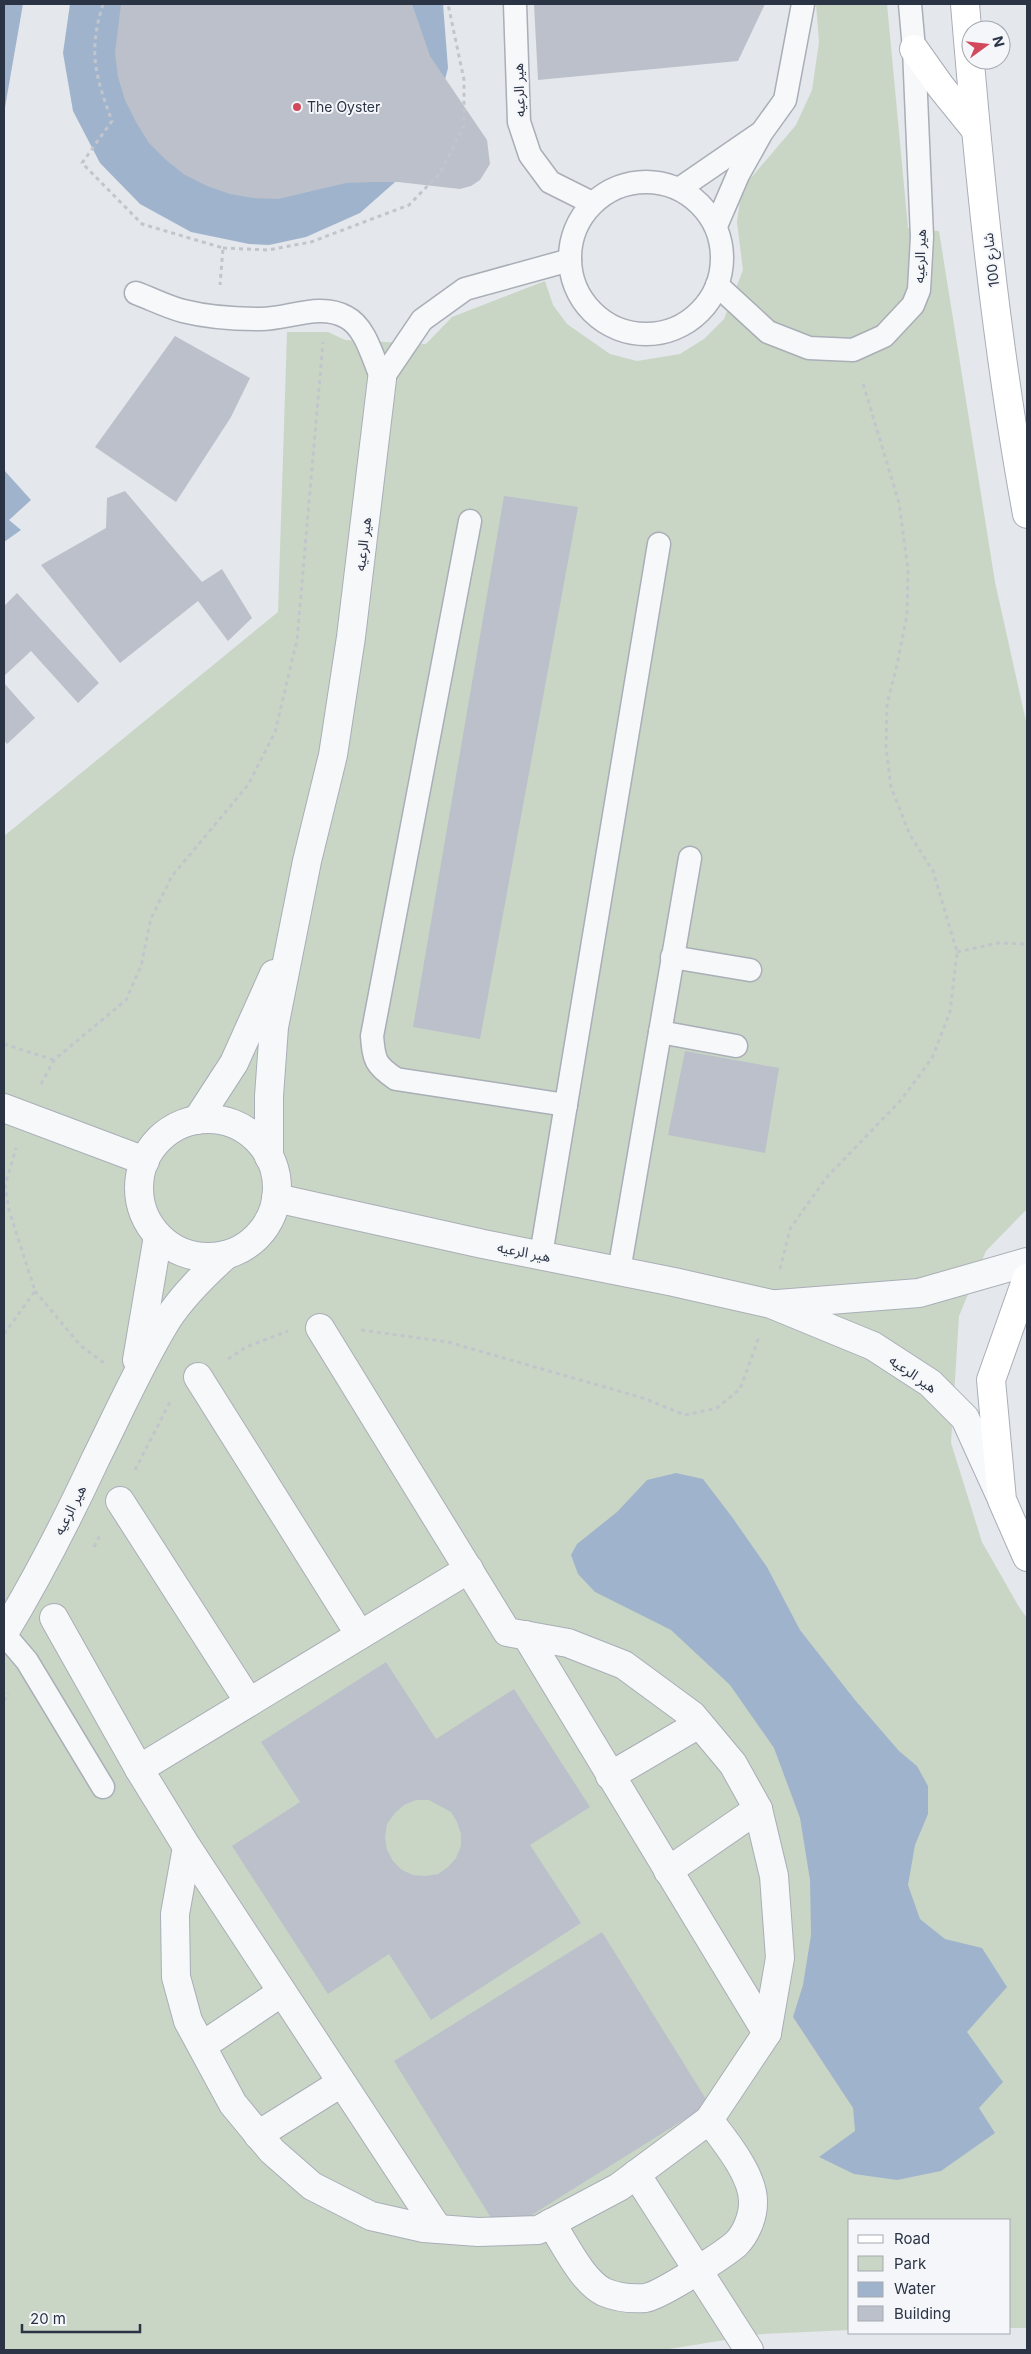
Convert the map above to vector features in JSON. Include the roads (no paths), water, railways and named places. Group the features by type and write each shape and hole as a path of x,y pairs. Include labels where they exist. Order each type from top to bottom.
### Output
{"street":[{"name":"شارع 100","path":"965,4 975,129 1004,372 1027,514"},
{"path":"914,49 941,87 975,129"},
{"name":"هير الرعيه","path":"269,1157 269,1096 274,1027 307,861 334,755 352,636 382,379"},
{"name":"هير الرعيه","path":"197,1120 234,1064 262,998 293,937"},
{"path":"14,1112 145,1161"},
{"path":"215,1119 247,1132 260,1143 269,1157 276,1177 276,1198 271,1217 260,1234 244,1247 226,1255 207,1257 189,1255 173,1248 158,1236 146,1220 140,1200 139,1180 145,1161 153,1146 165,1133 197,1120 215,1119"},
{"name":"هير الرعيه","path":"276,1198 483,1244 772,1304 873,1346 930,1383 965,1418 1002,1500"},
{"name":"هير الرعيه","path":"132,1384 158,1236"},
{"name":"هير الرعيه","path":"4,1634 22,1604 82,1488 132,1384 168,1319 201,1277 226,1255"},
{"name":"هير الرعيه","path":"772,1304 919,1293 1027,1262"},
{"path":"1027,1278 991,1380 1002,1500 1027,1558"},
{"path":"187,1847 175,1914 176,1978 188,2021 233,2104 272,2152 312,2186 371,2216 424,2228 478,2232 538,2230 619,2187 709,2120 767,2033 780,1958 774,1876 758,1809 733,1764 692,1715 624,1665 568,1643 507,1632 320,1328"},
{"path":"198,1377 360,1635"},
{"path":"120,1500 249,1702"},
{"path":"139,1769 469,1569"},
{"path":"54,1618 139,1769 187,1847 438,2229"},
{"path":"526,1635 767,2033"},
{"path":"610,1776 699,1724"},
{"path":"668,1871 758,1809"},
{"path":"202,2046 282,1992"},
{"path":"258,2135 341,2083"},
{"path":"552,2223 589,2281 603,2291 621,2297 645,2298 660,2293 736,2244 746,2230 754,2202 749,2184 734,2153 709,2120"},
{"path":"636,2174 749,2350"}],"lane":[{"name":"هير الرعيه","path":"515,4 519,122 530,155 550,182 592,203"},
{"path":"716,226 738,175 762,132 785,100 804,4"},
{"name":"هير الرعيه","path":"718,285 768,332 809,348 853,350 884,336 913,305 919,290 922,237 914,49 910,4"},
{"path":"680,188 762,132"},
{"path":"657,181 680,188 707,211 716,226 722,256 722,271 710,301 698,314 684,324 668,331 651,334 634,333 601,320 579,294 572,277 570,260 571,239 580,220 592,203 611,189 633,182 657,181"},
{"name":"هير الرعيه","path":"382,379 422,320 465,289 570,260"},
{"path":"136,293 182,311 218,317 262,319 292,314 326,312 346,317 362,333 382,379"},
{"path":"470,521 372,1036 374,1058 381,1069 396,1079 566,1105"},
{"path":"541,1255 659,544"},
{"path":"619,1271 690,858"},
{"path":"672,957 750,970"},
{"path":"660,1032 736,1046"},
{"path":"4,1634 27,1661 103,1787"}],"water":[{"path":"4,4 23,4 4,113"},
{"name":"The Oyster","path":"70,4 443,4 448,68 433,125 403,175 360,213 306,237 269,245 249,244 191,232 140,204 100,163 73,111 63,53"},
{"path":"4,470 31,500 9,520 21,530 4,542"},
{"path":"676,1473 703,1479 767,1567 800,1630 855,1700 899,1751 917,1766 928,1786 928,1814 915,1845 908,1885 920,1919 945,1939 982,1948 1007,1987 967,2032 1003,2082 979,2108 995,2133 941,2171 897,2180 854,2174 819,2157 855,2131 853,2108 793,2017 803,1985 811,1935 810,1880 800,1818 774,1748 730,1685 671,1630 595,1592 578,1574 571,1555 577,1544 617,1512 647,1480"}],"place":[{"name":"The Oyster","path":"297,107"}]}
